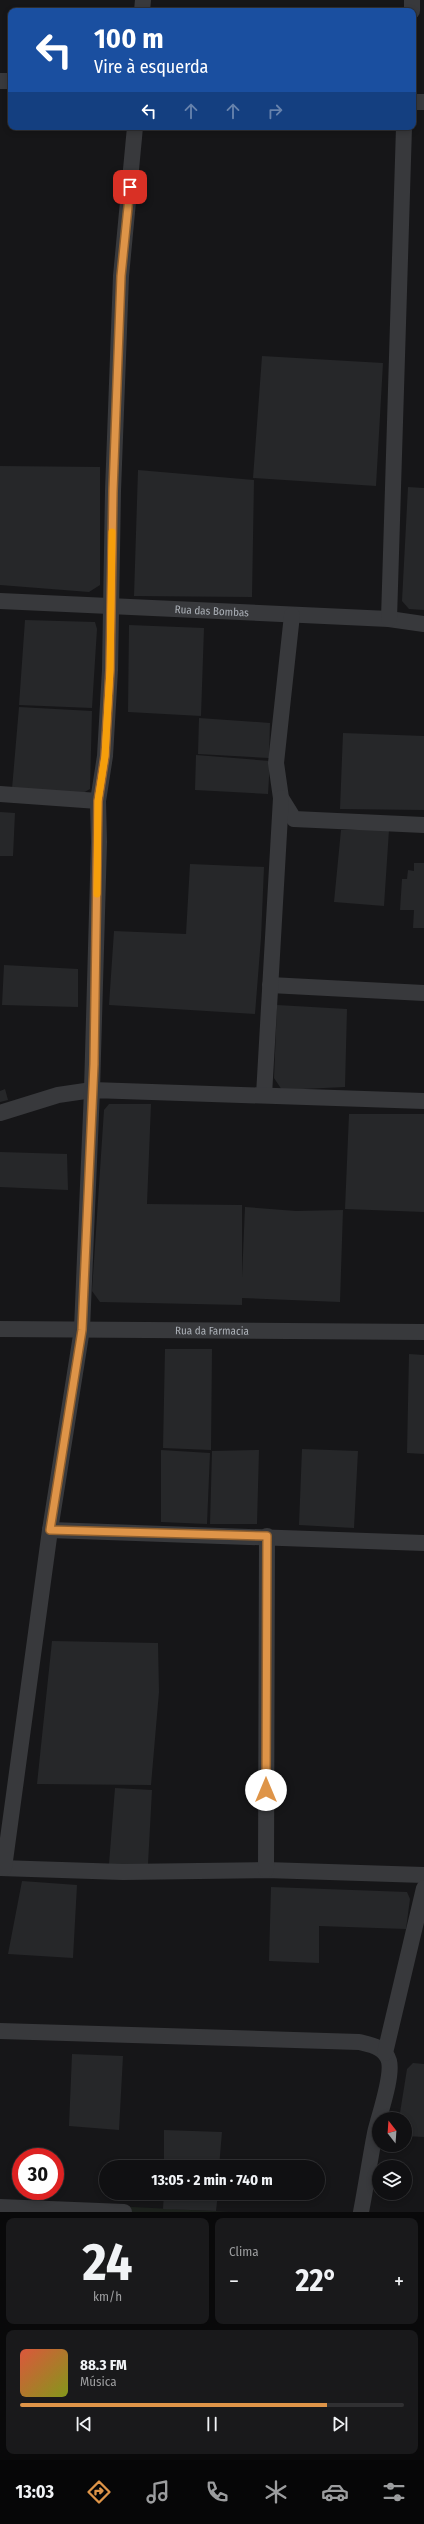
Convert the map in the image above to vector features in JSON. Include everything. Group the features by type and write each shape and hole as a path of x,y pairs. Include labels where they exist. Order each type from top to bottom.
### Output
{"street":[{"path":"135,130 121,276 105,756 98,801 99,842 92,1090 82,1330 50,1530 2,1868 123,1872 266,1870 424,1874"},
{"path":"389,619 404,130"},
{"name":"Rua das Bombas","path":"0,601 389,619 424,624"},
{"path":"264,1095 281,798 276,763 292,615"},
{"path":"0,794 98,801"},
{"path":"281,798 294,819 424,825"},
{"path":"270,985 424,993"},
{"path":"0,1114 58,1095 92,1090 424,1101"},
{"name":"Rua da Farmacia","path":"0,1328 82,1330 424,1332"},
{"path":"50,1530 267,1536 424,1543"},
{"path":"266,1870 267,1536"},
{"path":"362,2212 375,2132 389,2073 389,2062 386,2053 424,1888"},
{"path":"0,2031 359,2042 377,2046 386,2053"},
{"path":"0,2207 124,2212"}],"shaded area":[{"path":"0,2200 229,2212 0,2212"}],"building":[{"path":"262,356 383,363 376,486 253,478"},
{"path":"0,466 100,467 100,585 89,592 0,585"},
{"path":"138,470 254,480 252,597 134,596"},
{"path":"408,487 424,488 424,610 409,609 402,601"},
{"path":"25,620 95,622 97,629 92,708 19,705"},
{"path":"129,625 204,628 201,716 128,712"},
{"path":"19,707 92,711 90,789 83,793 12,789"},
{"path":"199,718 270,723 269,758 198,754"},
{"path":"343,733 424,736 424,810 340,809"},
{"path":"196,755 270,761 268,794 195,790"},
{"path":"0,812 15,813 13,856 0,856"},
{"path":"341,830 389,830 384,906 334,902"},
{"path":"414,863 424,863 424,928 413,928 414,910 400,910 402,879 407,879 408,870 414,871"},
{"path":"190,864 264,867 261,938 255,1014 109,1005 114,931 186,934"},
{"path":"4,965 78,969 78,1007 2,1005"},
{"path":"277,1005 347,1009 345,1087 282,1090 274,1078"},
{"path":"5,1089 8,1100 0,1102 0,1091"},
{"path":"109,1104 151,1104 147,1204 242,1205 242,1278 245,1207 296,1211 343,1210 340,1302 242,1298 242,1305 100,1302 92,1291 104,1110"},
{"path":"349,1114 424,1114 424,1212 345,1209"},
{"path":"0,1152 67,1154 68,1190 0,1187"},
{"path":"165,1349 212,1349 211,1450 163,1448"},
{"path":"409,1354 424,1355 424,1454 407,1453"},
{"path":"302,1449 358,1451 354,1528 299,1525"},
{"path":"161,1450 210,1453 207,1524 161,1522"},
{"path":"259,1450 257,1524 210,1524 212,1451"},
{"path":"52,1641 158,1643 159,1692 151,1785 37,1784"},
{"path":"115,1788 152,1790 148,1864 109,1864"},
{"path":"22,1881 77,1885 73,1958 8,1954"},
{"path":"271,1887 407,1892 410,1899 406,1929 319,1926 319,1963 269,1961"},
{"path":"72,2054 123,2056 119,2130 69,2126"},
{"path":"413,2063 424,2064 424,2137 412,2136 412,2112 400,2112 407,2069"},
{"path":"164,2130 222,2132 220,2160 164,2160"},
{"path":"164,2200 217,2200 216,2211 163,2209"}],"slow traffic":[{"path":"97,894 99,820 98,801 105,756 106,713 110,670 112,532"}],"route":[{"path":"130,187 121,276 113,491 110,670 106,713 105,756 98,801 99,831 94,1064 82,1330 50,1530 267,1536 266,1790"}]}
